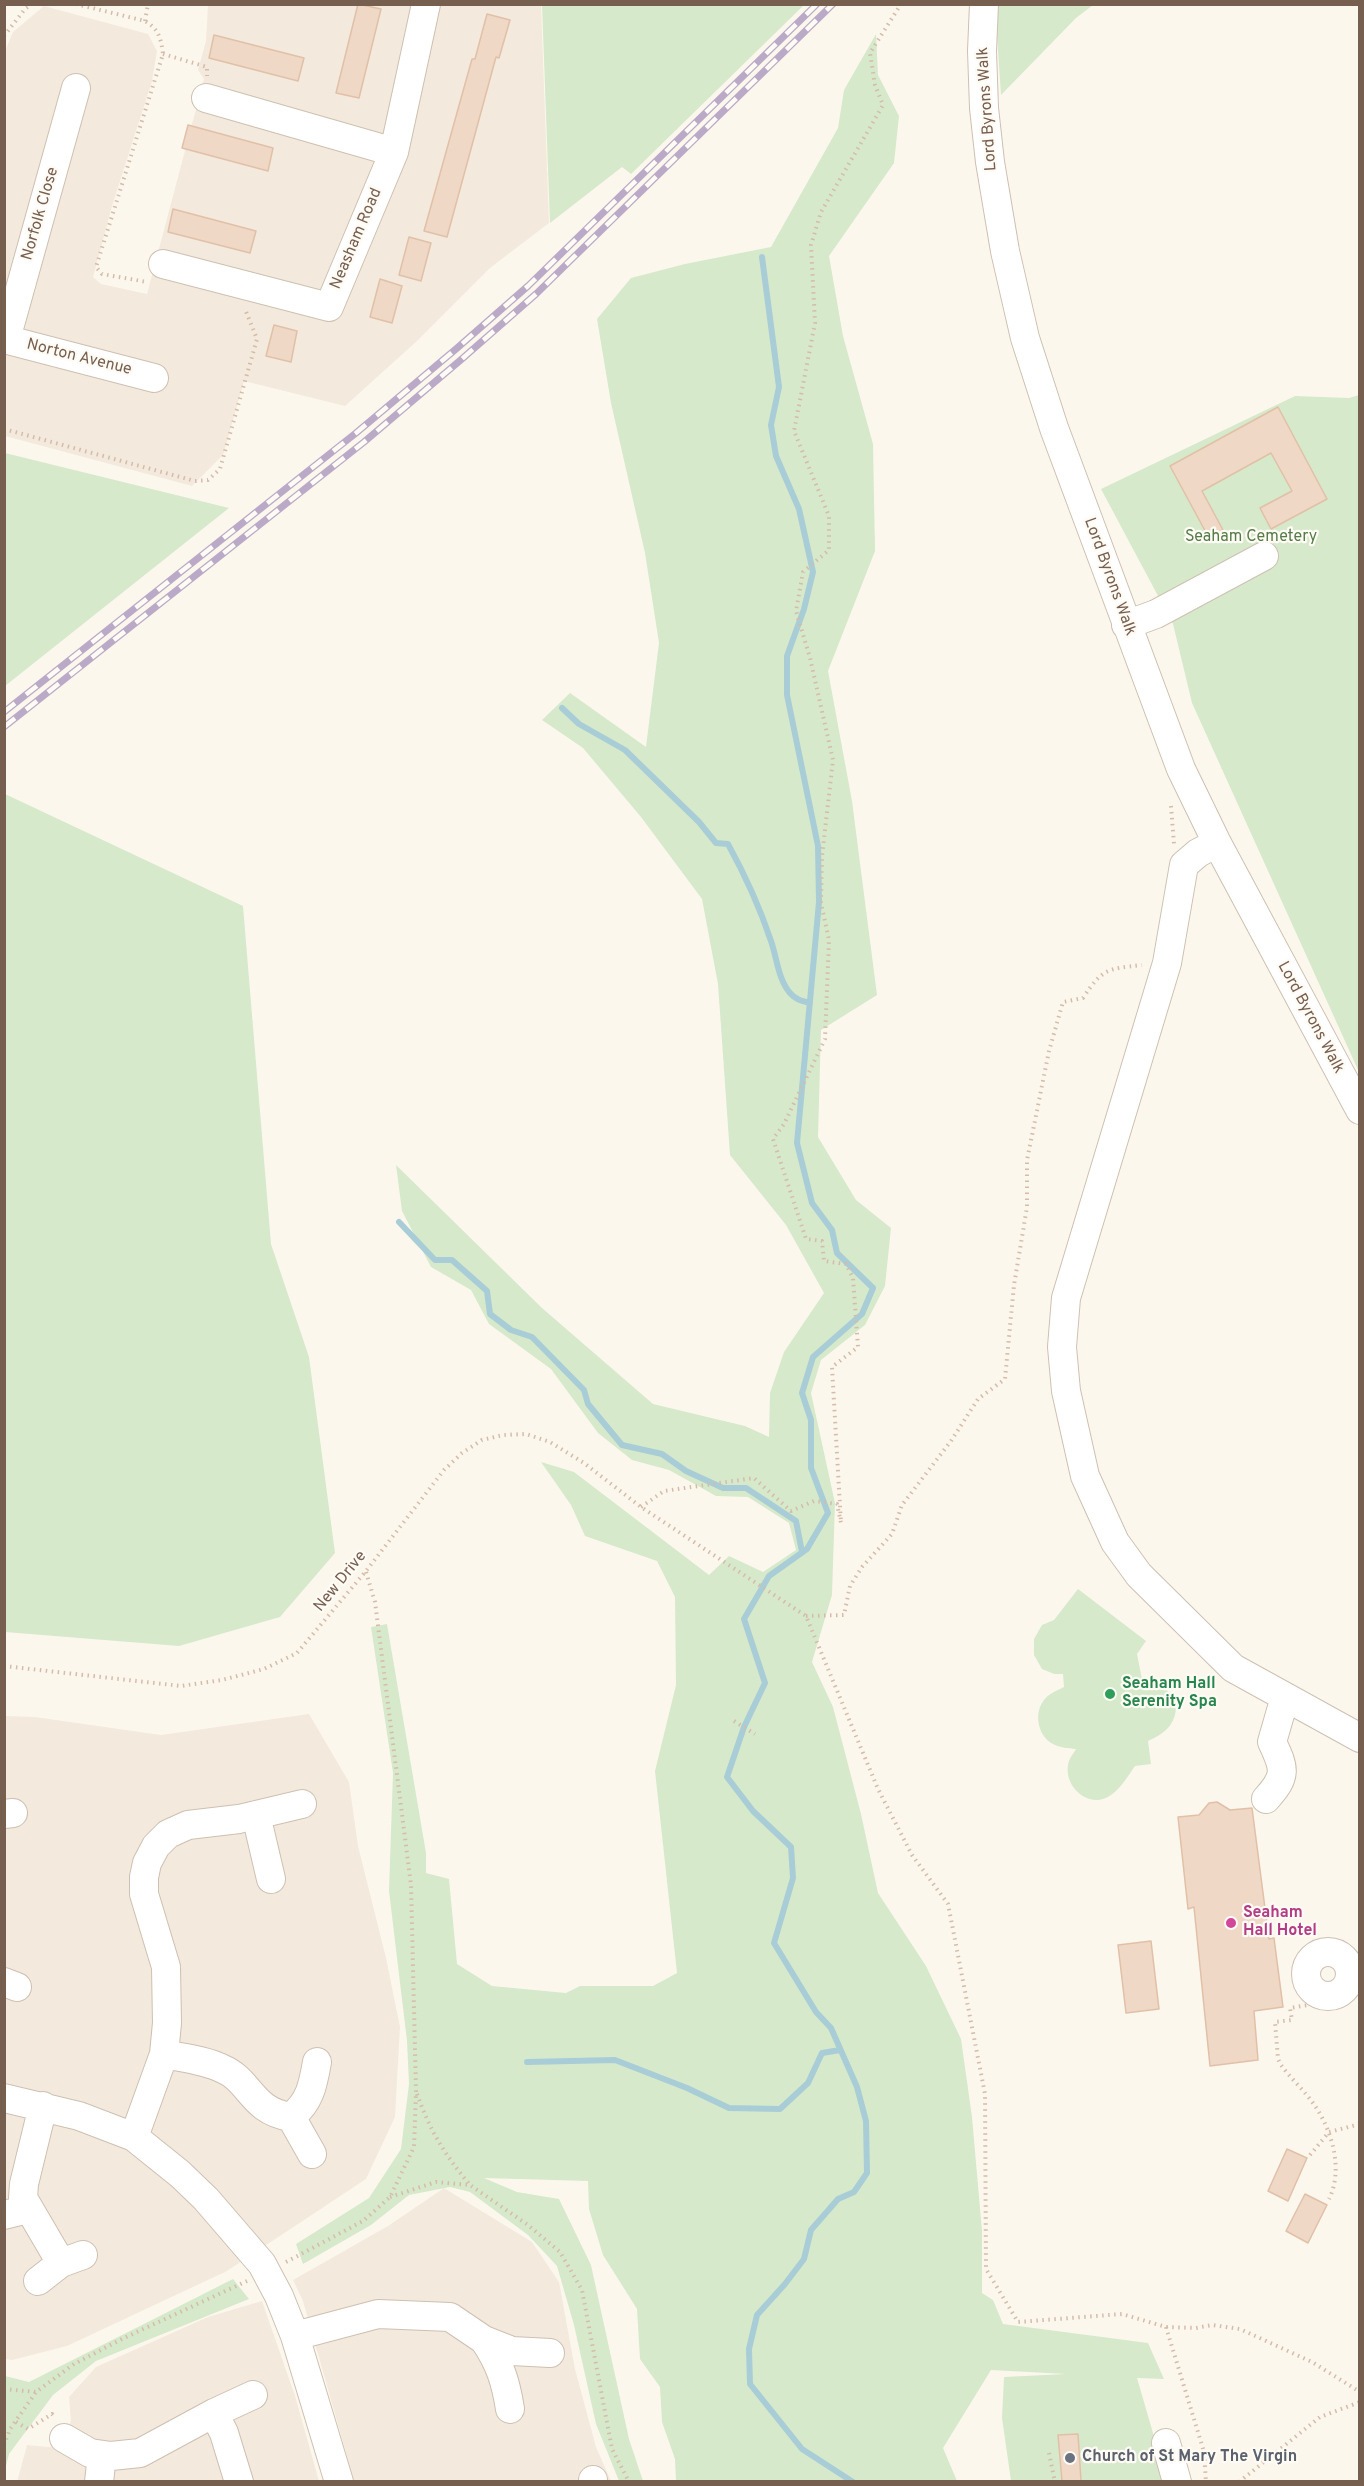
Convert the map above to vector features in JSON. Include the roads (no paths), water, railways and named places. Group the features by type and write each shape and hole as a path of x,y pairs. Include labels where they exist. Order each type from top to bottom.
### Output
{"street":[{"name":"Neasham Road","path":"163,264 329,307 394,152 426,4"},
{"name":"Lord Byrons Walk","path":"984,4 982,51 984,108 990,162 1007,262 1025,338 1054,428 1181,769 1217,843 1359,1110"},
{"name":"Norfolk Close","path":"5,339 76,88"},
{"path":"206,98 394,152"},
{"name":"Norton Avenue","path":"5,339 154,378"},
{"path":"1126,625 1156,614 1264,556"},
{"path":"1217,843 1198,853 1184,865 1167,963 1066,1298 1062,1347 1066,1391 1085,1476 1115,1542 1138,1575 1233,1668 1359,1738"},
{"path":"1266,1799 1283,1775 1281,1761 1272,1742 1285,1697"},
{"path":"134,2137 164,2054 167,2023 166,1967 144,1894 147,1863 156,1846 168,1834 188,1825 239,1819 302,1804"},
{"path":"256,1815 271,1879"},
{"path":"1320,1994 1310,1987 1306,1972 1312,1959 1318,1954 1333,1953 1354,1968"},
{"path":"164,2054 224,2069 237,2078 252,2097 266,2108 278,2115 291,2117"},
{"path":"291,2117 309,2097 317,2062"},
{"path":"4,2098 79,2116 134,2137 180,2174 206,2199 262,2264 279,2296 295,2336 339,2481"},
{"path":"38,2281 72,2259 16,2212 24,2198 24,2184 44,2106"},
{"path":"291,2117 312,2154"},
{"path":"295,2336 378,2314 450,2317 484,2340 512,2351 550,2353"},
{"path":"484,2340 496,2357 505,2379 510,2409"},
{"path":"64,2438 90,2453 100,2468 111,2456 140,2453 253,2395"},
{"path":"214,2413 224,2433 239,2481"},
{"path":"1166,2443 1177,2481"}],"waterway":[{"path":"762,257 779,387 771,425 776,456 799,509 813,572 804,609 787,656 787,695 818,846 819,902 797,1143 812,1203 832,1230 837,1253 873,1288 862,1314 813,1357 802,1393 811,1420 811,1468 828,1513 807,1549 769,1576 744,1619 765,1683 744,1727 727,1777 753,1811 791,1847 793,1878 774,1943 816,2012 831,2028 857,2087 866,2121 867,2173 854,2192 838,2199 811,2230 804,2259 757,2315 749,2349 750,2384 802,2449 853,2482"},
{"path":"562,708 579,724 625,750 699,822 716,843 728,844 762,916 786,987 795,997 810,1003"},
{"path":"399,1222 435,1260 452,1260 487,1291 490,1314 511,1330 532,1337 584,1390 588,1404 622,1445 662,1454 686,1471 723,1488 746,1488 796,1521 802,1552"},
{"path":"527,2062 615,2060 687,2088 729,2108 780,2109 808,2083 822,2053 840,2050"}],"railway":[{"path":"4,712 356,433 456,349 528,286 817,4"},
{"path":"4,727 364,442 463,358 536,294 833,4"}],"place":[{"name":"Seaham Hall Serenity Spa","path":"1110,1694"},
{"name":"Seaham Hall Hotel","path":"1231,1923"},
{"name":"Church of St Mary The Virgin","path":"1070,2458"}],"park label":[{"name":"Seaham Cemetery","path":"1251,538"}]}
